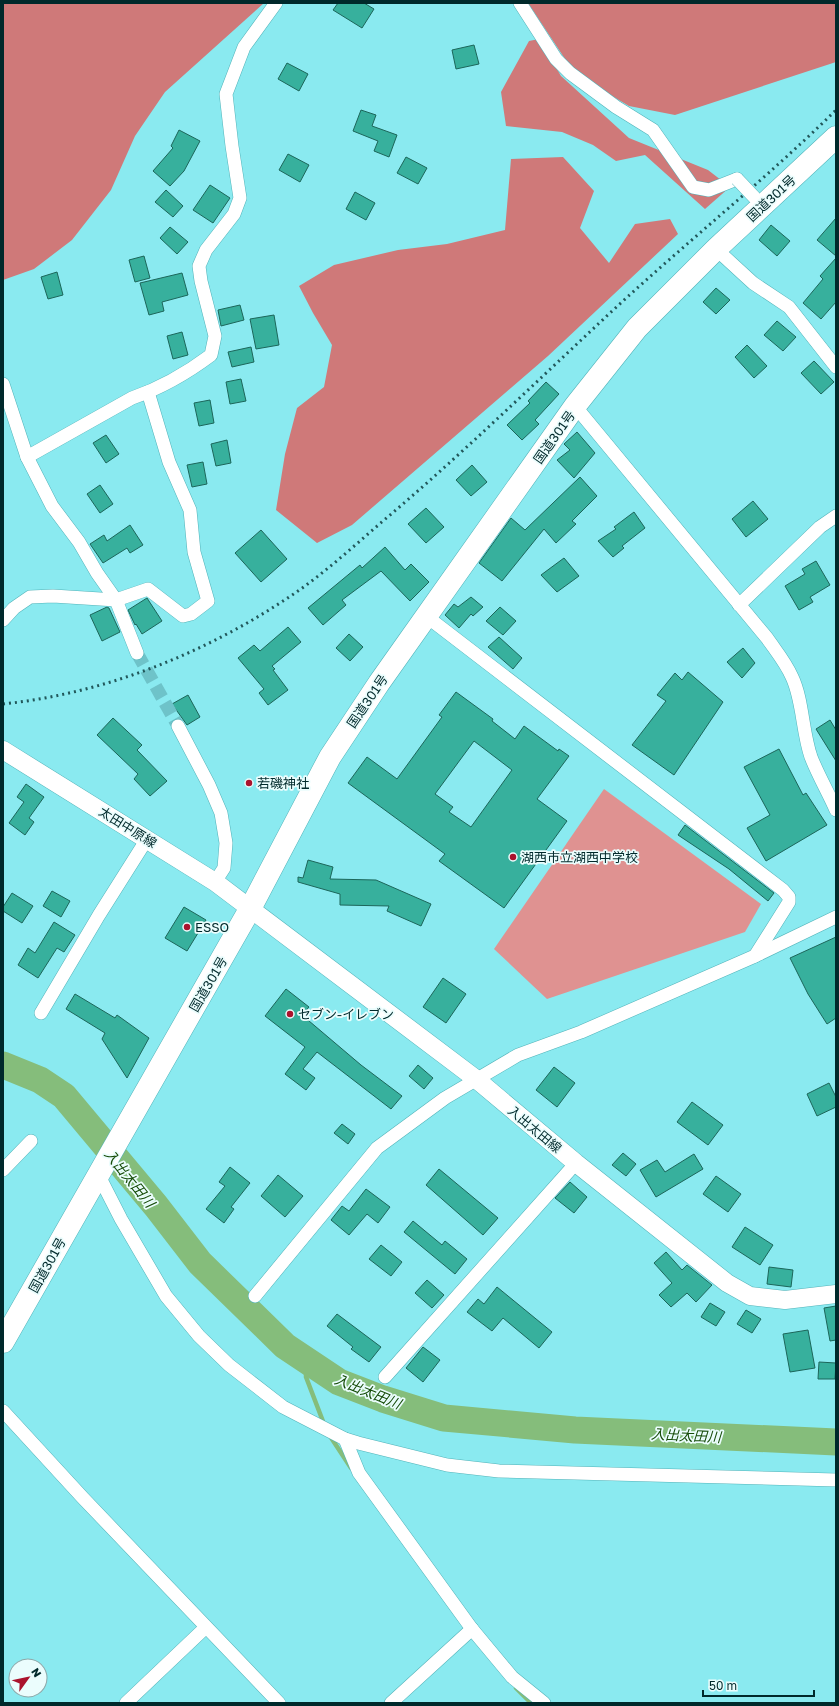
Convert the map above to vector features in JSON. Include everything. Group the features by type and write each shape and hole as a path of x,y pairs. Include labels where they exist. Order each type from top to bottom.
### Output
{"highway":[{"name":"国道301号","path":"3,1342 250,909 330,757 426,616 497,519 575,406 637,328 716,250 759,202 836,137"}],"main road":[{"name":"太田中原線","path":"3,750 215,882 250,909"},
{"name":"入出太田線","path":"250,909 476,1079 576,1163 727,1283 750,1296 785,1300 836,1294"}],"street":[{"path":"27,457 132,398 148,392 186,373 211,355 215,336 201,281 199,266 206,250 234,214 240,198 226,94 244,47 276,3"},
{"path":"520,3 556,59 570,74 653,130 693,187 709,190 738,179 759,202"},
{"path":"716,250 753,283 789,307 836,367"},
{"path":"3,384 27,457 52,506 79,542 97,573 116,600 137,653"},
{"path":"3,620 14,608 30,597 53,596 116,600 148,589 183,616 191,614 208,601 194,552 190,510 169,462 148,392"},
{"path":"575,406 771,644 793,678 799,698 802,726 811,757 836,810"},
{"path":"739,605 820,527 836,516"},
{"path":"426,616 783,890 788,897 789,902 755,956"},
{"path":"178,726 209,785 221,813 226,842 224,868 215,882"},
{"path":"41,1013 99,915 148,839"},
{"path":"255,1296 377,1148 445,1098 518,1055 581,1032 755,956 836,917"},
{"path":"3,1170 31,1141"},
{"path":"385,1377 576,1163"},
{"path":"98,1174 121,1219 166,1296 199,1336 229,1366 283,1406 345,1439 447,1465 499,1470 836,1480"},
{"path":"3,1411 278,1703"},
{"path":"345,1439 359,1474 472,1629 512,1677 544,1703"},
{"path":"126,1703 206,1628"},
{"path":"391,1703 472,1629"}],"shaded area":[{"path":"3,3 264,3 165,92 135,136 111,190 72,240 34,269 3,280"},
{"path":"528,3 836,3 836,62 675,115 629,106 575,74"},
{"path":"539,39 561,76 629,138 708,170 730,187 705,209 645,155 616,161 593,145 562,132 506,126 501,92 529,41"},
{"path":"563,157 594,191 580,228 609,263 635,224 670,219 678,234 548,356 352,525 317,543 276,510 285,454 297,408 324,387 332,345 299,286 334,265 398,250 447,244 505,230 511,159"},
{"path":"604,789 761,904 745,932 547,999 494,949"}],"building":[{"path":"338,3 364,3 374,9 362,28 333,10"},
{"path":"474,45 479,64 456,69 452,50"},
{"path":"287,63 308,74 299,91 278,79"},
{"path":"361,110 376,115 372,126 397,135 389,157 374,151 378,141 353,131"},
{"path":"179,130 200,141 184,171 170,186 153,171 173,148 171,146"},
{"path":"288,154 309,165 300,182 279,170"},
{"path":"406,157 427,168 418,184 397,173"},
{"path":"210,185 230,198 213,223 193,210"},
{"path":"166,190 183,206 173,217 155,202"},
{"path":"355,192 375,203 366,220 346,209"},
{"path":"836,218 836,256 817,240"},
{"path":"771,225 790,241 777,256 759,240"},
{"path":"170,227 188,242 177,254 160,238"},
{"path":"144,256 150,278 135,282 129,260"},
{"path":"836,258 836,302 821,319 803,303 823,279 820,276"},
{"path":"57,272 63,295 48,299 41,277"},
{"path":"182,273 188,295 162,302 164,311 149,315 140,283"},
{"path":"716,288 730,300 716,314 703,302"},
{"path":"240,305 244,320 221,326 218,310"},
{"path":"274,315 279,345 256,349 250,319"},
{"path":"777,321 796,337 783,351 764,335"},
{"path":"182,332 188,355 173,359 167,336"},
{"path":"747,345 767,366 754,378 735,357"},
{"path":"251,347 254,362 232,367 228,352"},
{"path":"814,361 834,382 821,394 801,373"},
{"path":"241,379 246,401 230,404 226,382"},
{"path":"546,382 559,394 535,420 539,424 522,440 507,425 530,403 528,401"},
{"path":"210,400 214,423 199,426 194,403"},
{"path":"577,432 595,453 574,478 557,460 570,450 564,444"},
{"path":"106,435 119,454 106,463 93,443"},
{"path":"227,440 231,463 216,466 211,444"},
{"path":"203,462 207,484 192,487 187,465"},
{"path":"472,465 487,482 471,496 456,480"},
{"path":"580,477 597,496 572,521 576,524 556,543 544,529 502,581 479,563 511,518 525,530"},
{"path":"100,485 113,504 100,513 87,494"},
{"path":"753,501 768,519 746,537 732,519"},
{"path":"426,508 444,527 426,543 408,524"},
{"path":"634,512 645,528 622,546 624,548 613,557 598,541 616,529 614,527"},
{"path":"130,525 143,545 130,553 127,548 103,563 90,544 104,535 107,541"},
{"path":"261,530 287,559 261,582 235,553"},
{"path":"385,547 405,570 411,564 429,582 410,601 381,571 342,600 346,605 323,625 308,608 360,565 362,568"},
{"path":"564,558 579,576 557,592 541,575"},
{"path":"816,561 830,585 810,597 813,602 799,610 785,586 805,574 802,569"},
{"path":"471,597 483,607 473,616 471,614 459,628 445,615 454,604 458,607"},
{"path":"147,598 162,621 142,634 136,624 135,625 128,610"},
{"path":"107,607 109,608 120,632 102,641 90,615"},
{"path":"500,607 516,621 503,635 486,621"},
{"path":"288,627 301,642 272,666 275,669 273,670 288,690 268,705 259,693 264,689 238,658 254,645 260,651"},
{"path":"349,634 363,647 350,661 336,648"},
{"path":"499,637 522,658 513,669 488,647"},
{"path":"743,648 755,663 742,678 727,662"},
{"path":"688,672 723,702 674,775 632,745 666,701 657,695 675,673 682,680"},
{"path":"456,692 493,719 492,721 515,739 524,726 558,751 559,749 569,756 537,799 567,821 504,908 439,861 445,854 348,783 367,757 397,779 442,717 439,715","holes":["474,741 512,770 471,827 449,812 453,807 435,794"]},
{"path":"188,695 200,717 187,725 172,704"},
{"path":"113,718 142,745 137,750 167,781 150,796 134,779 138,774 97,735"},
{"path":"830,720 836,730 836,761 816,729"},
{"path":"779,749 803,795 806,793 827,825 766,861 747,828 770,815 744,767"},
{"path":"26,784 44,797 29,818 34,822 25,835 9,823 24,802 17,797"},
{"path":"685,825 774,893 768,901 729,869 678,835"},
{"path":"308,860 333,867 330,879 376,880 431,904 421,926 387,911 389,906 340,905 340,894 298,882 298,877 303,878"},
{"path":"52,891 70,901 61,917 43,906"},
{"path":"12,893 33,906 22,923 3,911 3,907"},
{"path":"184,907 206,920 187,951 165,938"},
{"path":"54,922 75,935 64,952 57,948 38,978 18,965 28,948 35,953"},
{"path":"836,937 836,1018 827,1024 808,994 790,958"},
{"path":"443,978 466,994 446,1023 423,1007"},
{"path":"286,989 309,1007 302,1015 361,1065 402,1096 391,1109 317,1052 303,1069 315,1078 306,1090 285,1074 305,1047 265,1016"},
{"path":"75,994 115,1018 117,1015 149,1038 127,1078 102,1039 105,1033 66,1009"},
{"path":"418,1065 433,1078 424,1089 409,1076"},
{"path":"554,1067 575,1083 557,1107 536,1090"},
{"path":"829,1083 836,1097 836,1107 817,1116 807,1094"},
{"path":"692,1102 723,1125 708,1145 677,1122"},
{"path":"342,1124 355,1134 348,1144 334,1133"},
{"path":"623,1153 636,1164 626,1176 612,1165"},
{"path":"694,1154 703,1169 656,1197 640,1170 657,1160 665,1172"},
{"path":"230,1167 250,1183 231,1207 234,1209 224,1223 206,1209 225,1186 219,1182"},
{"path":"439,1169 498,1218 483,1235 426,1185"},
{"path":"278,1175 303,1196 285,1217 261,1196"},
{"path":"716,1176 741,1194 728,1212 703,1194"},
{"path":"570,1182 587,1197 574,1213 555,1198"},
{"path":"366,1189 390,1207 378,1223 367,1214 349,1235 331,1220 342,1206 349,1211"},
{"path":"413,1221 442,1245 445,1241 467,1259 455,1274 404,1232"},
{"path":"745,1227 773,1245 760,1265 732,1247"},
{"path":"381,1245 402,1262 391,1276 369,1259"},
{"path":"666,1252 682,1270 687,1265 712,1285 696,1302 687,1293 671,1307 659,1295 672,1283 654,1263"},
{"path":"769,1267 793,1270 791,1287 767,1284"},
{"path":"427,1280 444,1295 432,1308 415,1293"},
{"path":"497,1287 552,1332 539,1348 503,1318 492,1331 467,1312 478,1299 484,1304"},
{"path":"710,1303 725,1312 716,1326 701,1317"},
{"path":"836,1306 836,1340 830,1341 824,1308"},
{"path":"746,1310 761,1319 752,1333 737,1324"},
{"path":"337,1314 381,1347 369,1362 351,1349 353,1347 327,1326"},
{"path":"808,1330 815,1368 790,1372 783,1334"},
{"path":"423,1347 440,1360 423,1382 406,1368"},
{"path":"819,1362 836,1363 835,1379 818,1379"}],"waterway":[{"name":"入出太田川","path":"3,1065 40,1080 64,1096 156,1206 200,1263 285,1346 339,1382 383,1399 444,1418 575,1430 836,1442"},
{"path":"306,1361 306,1377 324,1424"},
{"path":"330,1436 351,1468"},
{"path":"516,1688 531,1703"}],"tunnel":[{"path":"137,653 178,726"}],"railway":[{"path":"3,704 81,690 120,679 157,666 230,632 265,613 298,591 320,575 412,496 638,287 781,162 836,110"}],"place":[{"name":"若磯神社","path":"249,783"},
{"name":"湖西市立湖西中学校","path":"513,857"},
{"name":"ESSO","path":"187,927"},
{"name":"セブン-イレブン","path":"290,1014"}]}
